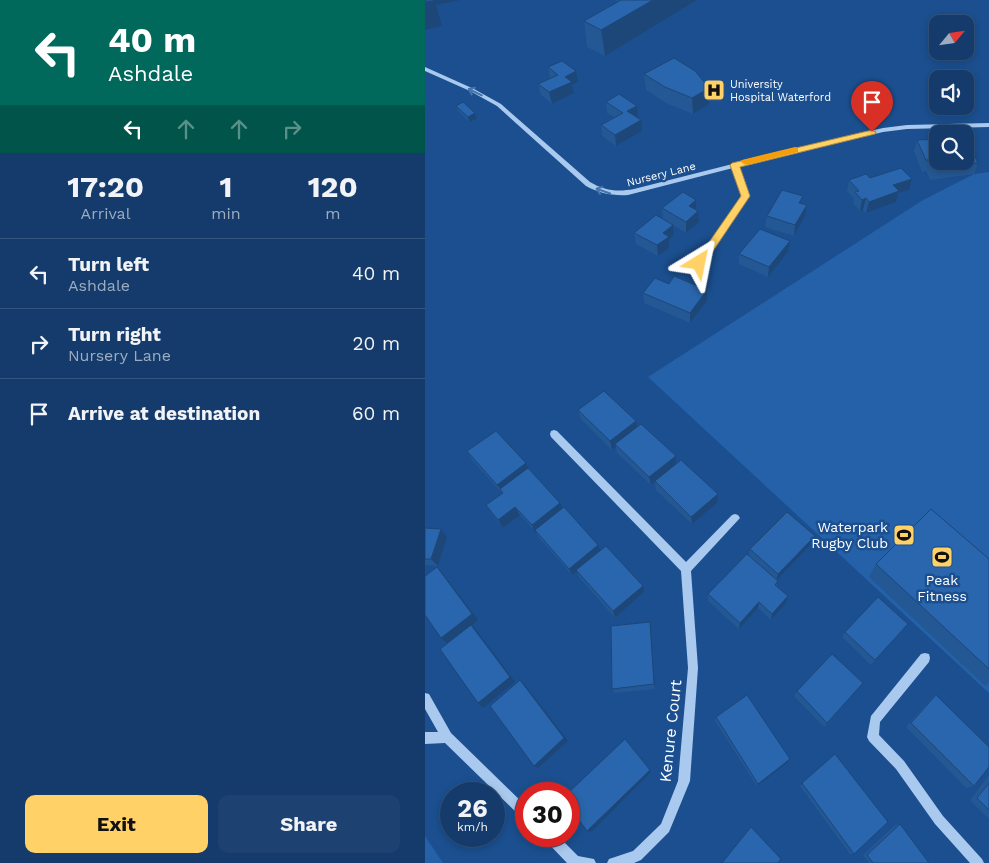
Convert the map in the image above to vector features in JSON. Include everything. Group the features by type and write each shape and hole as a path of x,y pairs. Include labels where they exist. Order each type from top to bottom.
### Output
{"street":[{"name":"Nursery Lane","path":"425,69 472,90 499,105 588,184 606,193 633,192 857,135 907,127"},
{"path":"907,127 989,125"},
{"path":"699,263 746,196 735,165"},
{"path":"554,434 686,569 735,518"},
{"name":"Kenure Court","path":"613,863 637,856 665,828 684,782 693,668 686,569"},
{"path":"925,658 875,720 873,737 900,765 939,820 978,863"},
{"path":"425,698 447,738 515,803"},
{"path":"425,738 447,738"},
{"path":"560,847 574,862 590,863"}],"shaded area":[{"name":"Waterpark Rugby Club","path":"989,172 989,693 648,377 923,200 974,174"},
{"path":"425,836 443,863 425,863"}],"building":[{"path":"621,0 653,0 601,30 584,21"},
{"path":"674,58 695,71 709,88 692,98 665,87 644,74"},
{"path":"562,61 576,71 565,77 572,82 549,92 538,84 558,75 548,67"},
{"path":"619,94 637,106 627,111 641,120 615,135 601,125 623,113 606,102"},
{"path":"463,102 475,113 468,117 456,106"},
{"path":"929,139 929,160 926,160 917,140"},
{"path":"974,154 978,163 974,164"},
{"path":"901,168 912,179 893,185 899,191 869,202 866,198 862,200 855,192 859,191 849,180 866,174 870,178"},
{"path":"782,190 803,196 799,203 807,205 795,225 767,216"},
{"path":"683,192 696,200 689,206 698,211 686,222 662,208"},
{"path":"656,215 673,225 663,233 669,237 657,245 634,233"},
{"path":"760,229 790,241 769,267 739,254"},
{"path":"674,276 707,290 690,313 643,293 655,278 669,284"},
{"path":"604,391 636,421 610,441 578,410"},
{"path":"641,424 676,456 649,477 615,444"},
{"path":"496,431 526,463 497,485 467,451"},
{"path":"681,460 718,494 691,517 655,481"},
{"path":"528,468 560,503 532,525 515,507 498,520 486,505 503,493 500,489"},
{"path":"564,507 598,545 569,569 535,530"},
{"path":"931,509 989,559 989,669 876,564"},
{"path":"787,512 815,536 778,574 750,549"},
{"path":"425,528 441,529 431,559 425,559"},
{"path":"606,546 643,586 613,611 576,570"},
{"path":"747,554 778,581 775,585 788,596 772,614 759,602 740,623 708,594"},
{"path":"437,567 472,614 441,638 425,615 425,576"},
{"path":"878,597 908,624 875,660 845,632"},
{"path":"650,622 654,684 612,689 611,626"},
{"path":"471,625 510,677 478,703 440,649"},
{"path":"832,654 863,683 827,723 797,691"},
{"path":"520,680 564,738 534,766 490,706"},
{"path":"747,695 790,759 758,784 716,717"},
{"path":"936,695 989,747 989,767 974,786 911,723"},
{"path":"625,739 650,770 587,831 580,821 580,782"},
{"path":"835,754 888,822 854,854 802,783"},
{"path":"989,783 989,810 977,798"},
{"path":"900,824 929,863 873,863 867,855"},
{"path":"751,827 781,859 778,863 722,863"}],"slow traffic":[{"path":"746,162 795,150"}],"place":[{"name":"University Hospital Waterford","path":"714,90"},
{"name":"Waterpark Rugby Club","path":"904,535"},
{"name":"Peak Fitness","path":"942,557"}],"route":[{"path":"699,263 746,196 735,165 872,132"}]}
